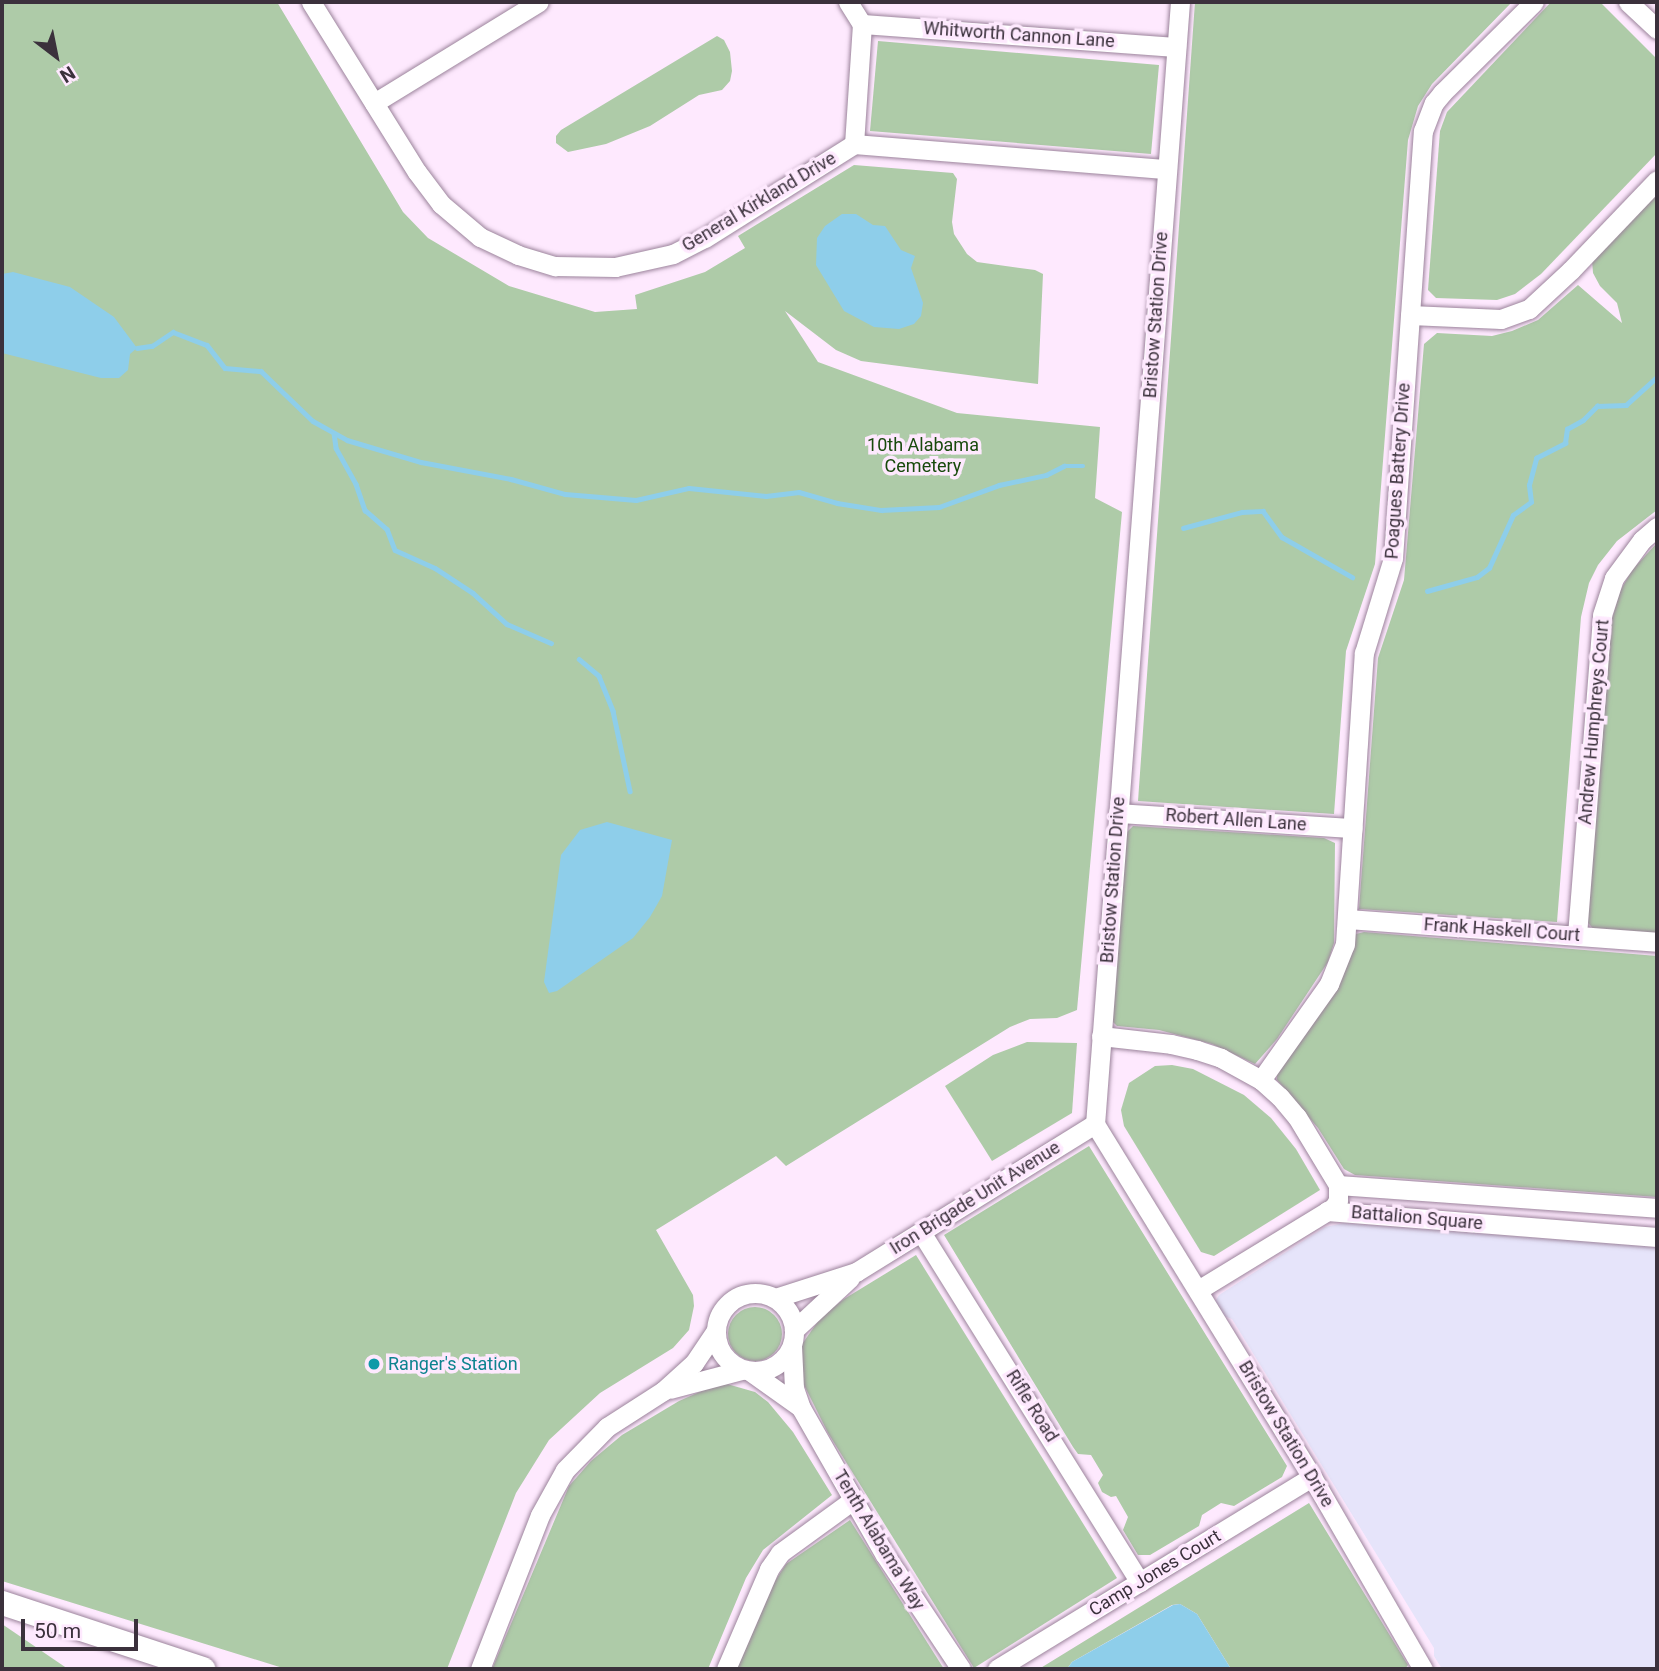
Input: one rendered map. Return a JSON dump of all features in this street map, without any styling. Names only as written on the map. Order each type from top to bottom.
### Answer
[{"type":"main road","points":[[2,1604],[203,1669]]},
{"type":"street","name":"General Kirkland Drive","points":[[311,2],[428,189],[453,217],[480,237],[518,255],[574,268],[615,267],[673,254],[705,238],[854,144],[1167,169]]},
{"type":"street","points":[[374,103],[539,2]]},
{"type":"street","points":[[848,2],[862,24],[854,144]]},
{"type":"street","name":"Bristow Station Drive","points":[[1180,2],[1095,1124],[1312,1477],[1423,1669]]},
{"type":"street","name":"Poagues Battery Drive","points":[[1261,1080],[1329,984],[1342,956],[1347,919],[1364,653],[1393,558],[1421,148],[1428,117],[1442,93],[1534,2]]},
{"type":"street","points":[[1628,2],[1657,29]]},
{"type":"street","name":"Whitworth Cannon Lane","points":[[862,24],[1176,47]]},
{"type":"street","points":[[1410,315],[1501,319],[1529,309],[1571,270],[1657,180]]},
{"type":"street","name":"Andrew Humphreys Court","points":[[1577,936],[1602,615],[1614,578],[1642,540],[1657,527]]},
{"type":"street","name":"Robert Allen Lane","points":[[1118,813],[1353,828]]},
{"type":"street","name":"Frank Haskell Court","points":[[1347,919],[1657,942]]},
{"type":"street","points":[[1101,1036],[1171,1044],[1197,1050],[1221,1058],[1261,1080],[1297,1117],[1338,1185],[1338,1200],[1327,1211]]},
{"type":"street","name":"Iron Brigade Unit Avenue","points":[[775,1298],[856,1272],[1095,1124]]},
{"type":"street","name":"Battalion Square","points":[[1338,1185],[1657,1208]]},
{"type":"street","name":"Battalion Square","points":[[1198,1290],[1327,1211],[1657,1237]]},
{"type":"street","name":"Rifle Road","points":[[921,1232],[1140,1582]]},
{"type":"street","name":"Iron Brigade Unit Avenue","points":[[793,1338],[856,1272]]},
{"type":"street","points":[[480,1669],[540,1515],[565,1470],[607,1427],[663,1391],[699,1357],[715,1332],[719,1316],[736,1297],[757,1293],[775,1298],[785,1307],[793,1338],[778,1364],[663,1391]]},
{"type":"street","points":[[715,1332],[722,1354],[746,1371]]},
{"type":"street","name":"Tenth Alabama Way","points":[[793,1338],[794,1388],[801,1408],[853,1500],[961,1669]]},
{"type":"street","name":"Tenth Alabama Way","points":[[746,1371],[801,1408]]},
{"type":"street","name":"Camp Jones Court","points":[[998,1669],[1312,1477]]},
{"type":"street","points":[[726,1669],[769,1569],[780,1553],[853,1500]]},
{"type":"shaded area","points":[[1344,1223],[1657,1247],[1657,1669],[1442,1669],[1434,1656],[1434,1648],[1232,1319],[1221,1315],[1215,1302],[1219,1295],[1325,1227]]},
{"type":"green space","name":"10th Alabama Cemetery","points":[[2,2],[277,2],[403,212],[428,238],[509,286],[595,312],[637,309],[635,295],[705,272],[745,248],[738,236],[854,165],[953,173],[957,179],[952,222],[954,234],[967,254],[977,262],[1035,270],[1043,274],[1038,384],[861,361],[836,350],[785,311],[818,362],[957,413],[1100,427],[1095,498],[1122,512],[1077,1010],[1057,1018],[1030,1019],[1010,1027],[786,1166],[776,1156],[656,1230],[693,1295],[694,1306],[689,1330],[673,1348],[600,1393],[549,1440],[516,1493],[447,1669],[286,1669],[2,1581]]},
{"type":"green space","points":[[1195,2],[1512,2],[1432,84],[1418,106],[1408,140],[1375,564],[1346,651],[1334,814],[1138,801]]},
{"type":"green space","points":[[1551,2],[1600,2],[1657,59],[1657,153],[1541,274],[1515,294],[1497,300],[1436,298],[1428,290],[1440,131],[1447,112]]},
{"type":"green space","points":[[717,36],[724,40],[730,52],[732,71],[730,81],[722,90],[699,95],[650,126],[606,144],[568,152],[556,143],[556,136],[561,130]]},
{"type":"green space","points":[[878,41],[1159,65],[1151,154],[870,131]]},
{"type":"green space","points":[[1657,194],[1657,510],[1617,541],[1598,565],[1589,583],[1581,617],[1557,922],[1359,909],[1378,658],[1404,580],[1424,344],[1437,333],[1492,336],[1512,331],[1538,320],[1578,285],[1622,323],[1617,303],[1600,286],[1593,273],[1592,260]]},
{"type":"green space","points":[[1657,543],[1657,933],[1594,930],[1585,919],[1607,637],[1620,591],[1632,570]]},
{"type":"green space","points":[[1133,826],[1324,838],[1335,843],[1334,943],[1328,962],[1277,1039],[1255,1064],[1212,1044],[1159,1030],[1117,1026],[1112,1021],[1126,833]]},
{"type":"green space","points":[[1364,932],[1657,956],[1657,1197],[1355,1175],[1344,1169],[1318,1128],[1277,1080],[1277,1073],[1351,941],[1356,934]]},
{"type":"green space","points":[[1027,1042],[1077,1043],[1072,1113],[992,1161],[945,1086],[993,1055]]},
{"type":"green space","points":[[1172,1065],[1193,1069],[1244,1095],[1271,1118],[1296,1149],[1320,1190],[1214,1256],[1201,1252],[1124,1126],[1121,1110],[1129,1083],[1155,1066]]},
{"type":"green space","points":[[1089,1146],[1287,1466],[1282,1477],[1234,1506],[1221,1503],[1202,1515],[1199,1526],[1150,1555],[1138,1555],[1123,1530],[1128,1517],[1116,1496],[1111,1497],[1102,1492],[1098,1483],[1103,1475],[1091,1455],[1078,1454],[1073,1447],[944,1235]]},
{"type":"green space","points":[[916,1255],[1117,1578],[974,1668],[828,1433],[802,1381],[800,1347],[821,1317],[844,1299]]},
{"type":"green space","points":[[755,1307],[774,1315],[782,1334],[774,1353],[755,1361],[736,1353],[728,1334],[736,1315]]},
{"type":"green space","points":[[727,1384],[755,1392],[768,1402],[793,1432],[832,1495],[763,1550],[746,1578],[708,1669],[492,1669],[569,1486],[591,1461],[622,1435],[679,1401],[713,1386]]},
{"type":"green space","points":[[1309,1503],[1408,1665],[1405,1669],[1231,1669],[1197,1614],[1180,1604],[1172,1605],[1072,1662],[1067,1669],[1039,1669]]},
{"type":"green space","points":[[850,1520],[944,1669],[737,1669],[775,1581],[786,1564]]},
{"type":"green space","points":[[2,1624],[68,1669],[2,1669]]},
{"type":"water","points":[[842,214],[856,214],[873,225],[885,226],[901,250],[915,256],[911,268],[923,303],[921,316],[914,324],[899,329],[874,327],[844,311],[816,265],[817,238],[825,226]]},
{"type":"water","points":[[13,272],[70,287],[114,317],[137,348],[130,354],[128,370],[119,378],[101,378],[2,353],[2,274]]},
{"type":"water","points":[[607,822],[672,840],[662,896],[633,938],[557,991],[549,993],[544,982],[561,855],[580,830]]},
{"type":"water","points":[[1180,1604],[1197,1614],[1231,1669],[1067,1669],[1072,1662],[1173,1605]]},
{"type":"waterway","points":[[137,348],[152,346],[173,332],[207,345],[225,368],[261,371],[313,421],[347,440],[421,462],[511,479],[565,494],[636,500],[689,488],[766,496],[799,492],[837,503],[881,510],[939,507],[999,485],[1046,475],[1064,466],[1083,466]]},
{"type":"waterway","points":[[1427,591],[1477,577],[1489,568],[1513,515],[1531,502],[1529,485],[1536,458],[1565,443],[1567,429],[1583,420],[1597,406],[1626,405],[1657,377]]},
{"type":"waterway","points":[[334,433],[336,448],[356,484],[365,510],[387,529],[395,550],[435,568],[473,593],[507,624],[551,643]]},
{"type":"waterway","points":[[1183,528],[1242,512],[1263,511],[1282,537],[1352,577]]},
{"type":"waterway","points":[[579,659],[599,676],[613,711],[630,791]]},
{"type":"place","name":"Ranger's Station","points":[[374,1364]]}]
